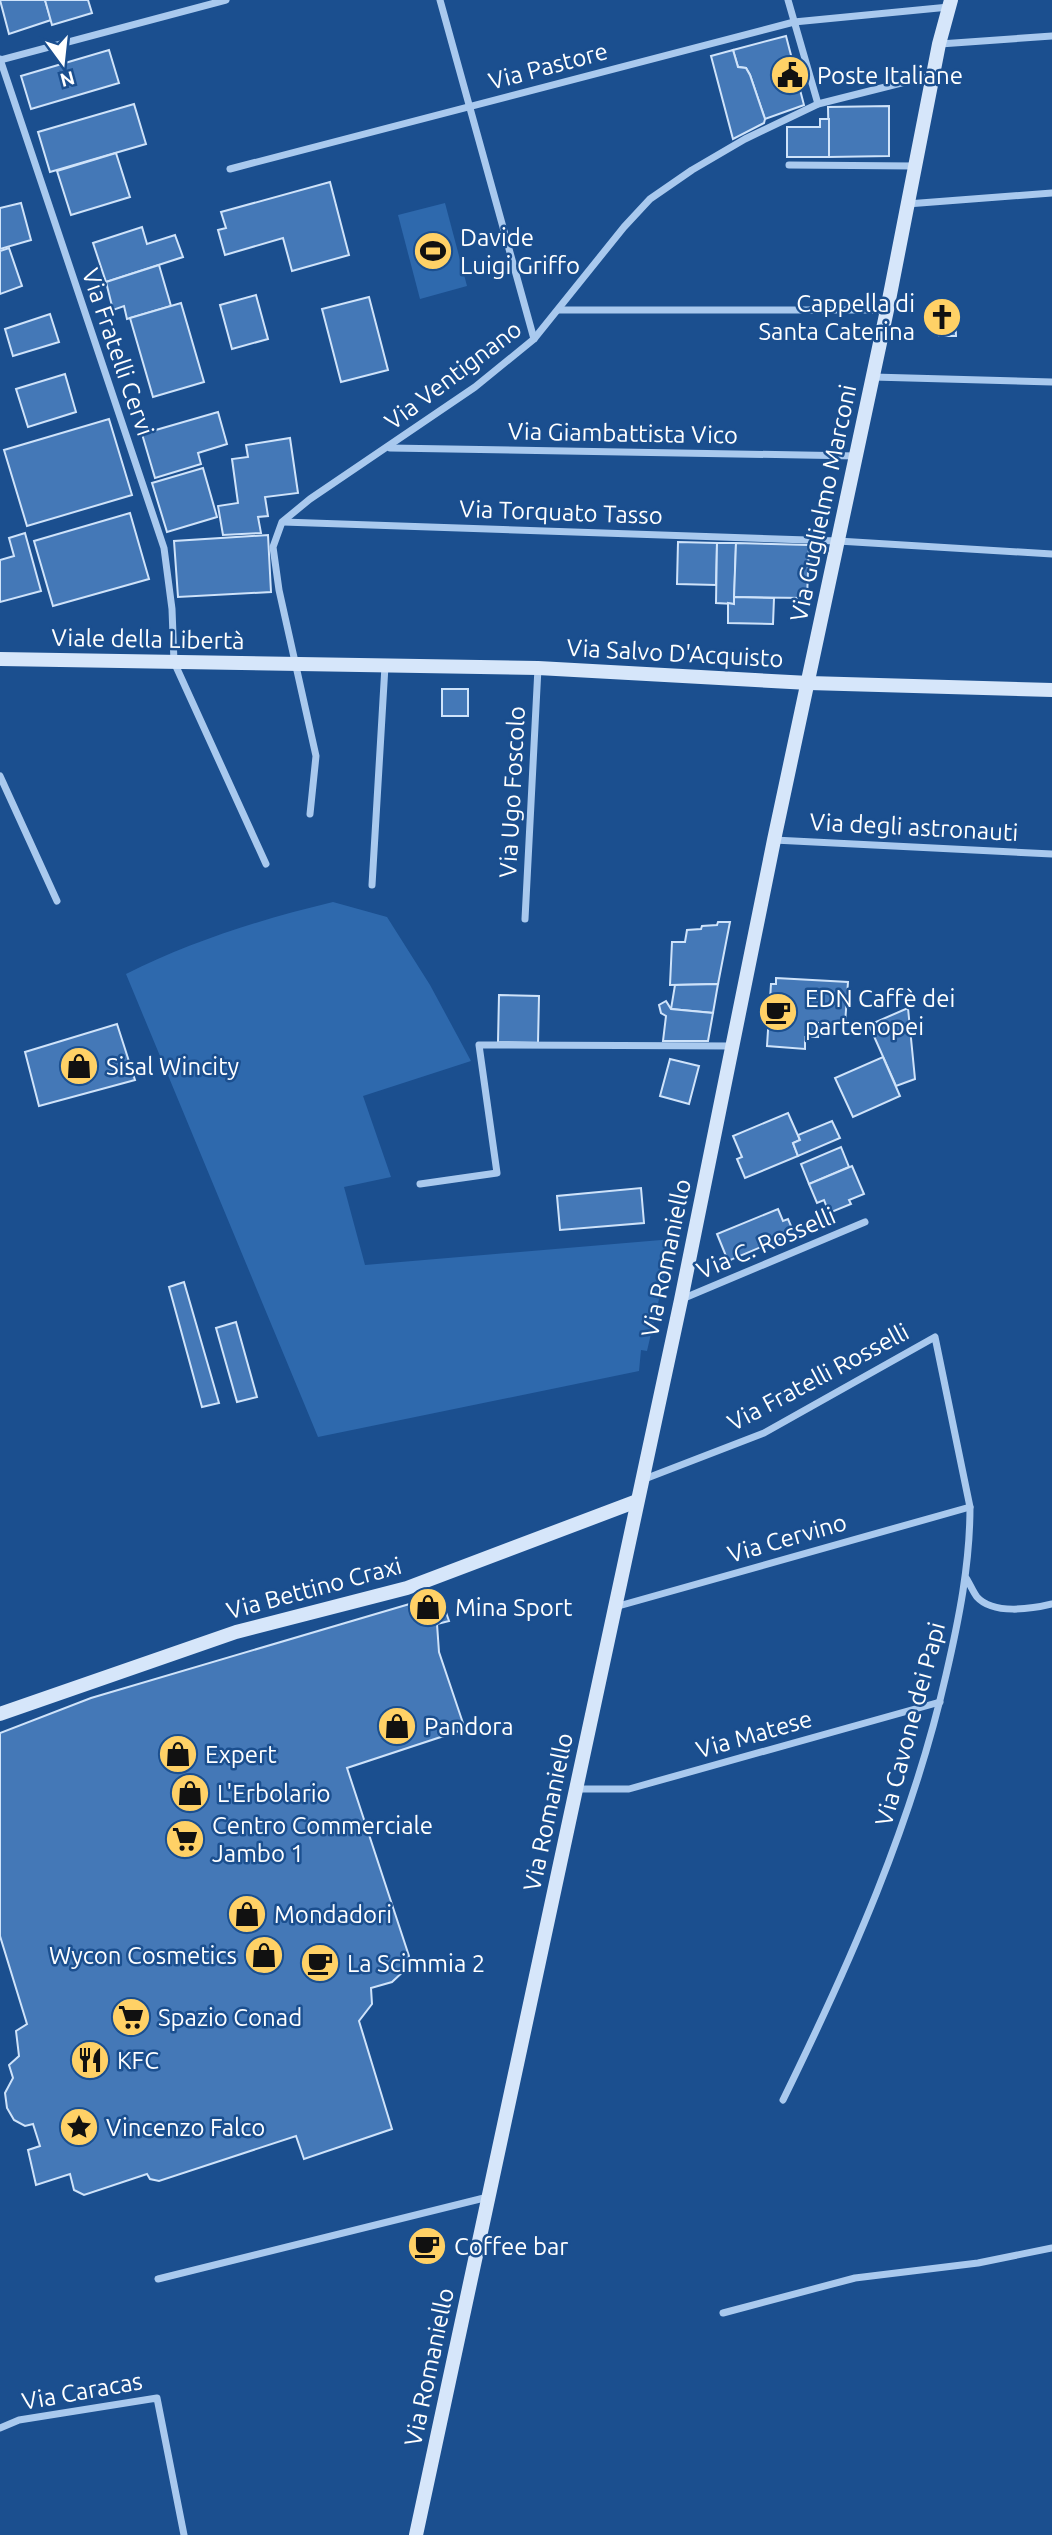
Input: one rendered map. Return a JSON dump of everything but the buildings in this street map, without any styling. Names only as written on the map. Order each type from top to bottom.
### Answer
[{"type":"street","points":[[0,60],[226,0]]},
{"type":"street","points":[[440,0],[534,339]]},
{"type":"street","points":[[788,0],[818,104]]},
{"type":"street","name":"Via Pastore","points":[[230,169],[794,22],[950,4]]},
{"type":"street","name":"Via Guglielmo Marconi","points":[[721,1098],[857,456],[939,44],[950,4]]},
{"type":"street","points":[[939,44],[1052,36]]},
{"type":"street","name":"Via Fratelli Cervi","points":[[0,60],[164,548],[172,609],[174,662]]},
{"type":"street","name":"Via Ventignano","points":[[282,522],[310,499],[389,448],[475,387],[534,339],[624,227],[650,199],[745,139],[818,104],[933,75]]},
{"type":"street","points":[[789,165],[915,166]]},
{"type":"street","points":[[907,204],[1052,193]]},
{"type":"street","points":[[559,310],[887,310]]},
{"type":"street","points":[[873,377],[1052,382]]},
{"type":"street","name":"Via Giambattista Vico","points":[[389,448],[857,456]]},
{"type":"street","points":[[282,522],[273,547],[316,756],[310,814]]},
{"type":"street","name":"Via Torquato Tasso","points":[[282,522],[838,541],[1052,554]]},
{"type":"street","name":"Viale della Libertà","points":[[0,659],[296,664]]},
{"type":"street","points":[[174,662],[266,864]]},
{"type":"street","name":"Via Salvo D'Acquisto","points":[[296,664],[538,668],[809,683],[1052,690]]},
{"type":"street","points":[[372,885],[385,665]]},
{"type":"street","name":"Via Ugo Foscolo","points":[[525,919],[538,668]]},
{"type":"street","points":[[0,776],[57,901]]},
{"type":"street","name":"Via degli astronauti","points":[[774,840],[1052,854]]},
{"type":"street","points":[[419,1184],[497,1173],[479,1045],[732,1046]]},
{"type":"street","name":"Via Romaniello","points":[[416,2535],[681,1300],[721,1098]]},
{"type":"street","name":"Via C. Rosselli","points":[[681,1300],[866,1222]]},
{"type":"street","name":"Via Fratelli Rosselli","points":[[641,1480],[764,1433],[935,1337]]},
{"type":"street","name":"Via Cavone dei Papi","points":[[783,2100],[880,1891],[903,1829],[940,1702],[966,1578],[970,1507],[935,1337]]},
{"type":"street","name":"Via Bettino Craxi","points":[[0,1714],[236,1632],[407,1588],[637,1501]]},
{"type":"street","name":"Via Cervino","points":[[614,1607],[970,1507]]},
{"type":"street","points":[[966,1578],[979,1599],[1000,1608],[1035,1608],[1052,1604]]},
{"type":"street","name":"Via Matese","points":[[576,1789],[629,1789],[940,1702]]},
{"type":"street","points":[[158,2279],[489,2196]]},
{"type":"street","points":[[723,2313],[855,2278],[978,2263],[1052,2248]]},
{"type":"street","name":"Via Caracas","points":[[0,2428],[19,2420],[157,2398],[184,2535]]},
{"type":"shaded area","name":"Davide Luigi Griffo","points":[[445,203],[467,286],[420,299],[398,215]]},
{"type":"shaded area","points":[[333,902],[387,917],[430,985],[471,1061],[363,1096],[391,1177],[344,1187],[365,1265],[673,1239],[647,1351],[641,1350],[639,1371],[318,1437],[126,974],[176,951],[228,932]]},
{"type":"place","name":"Poste Italiane","points":[[790,75]]},
{"type":"place","name":"Davide Luigi Griffo","points":[[433,251]]},
{"type":"place","name":"Cappella di Santa Caterina","points":[[942,317]]},
{"type":"place","name":"EDN Caffè dei partenopei","points":[[778,1012]]},
{"type":"place","name":"Sisal Wincity","points":[[79,1066]]},
{"type":"place","name":"Mina Sport","points":[[428,1607]]},
{"type":"place","name":"Pandora","points":[[397,1726]]},
{"type":"place","name":"Expert","points":[[178,1754]]},
{"type":"place","name":"L'Erbolario","points":[[190,1793]]},
{"type":"place","name":"Centro Commerciale Jambo 1","points":[[185,1839]]},
{"type":"place","name":"Mondadori","points":[[247,1914]]},
{"type":"place","name":"Wycon Cosmetics","points":[[264,1955]]},
{"type":"place","name":"La Scimmia 2","points":[[320,1963]]},
{"type":"place","name":"Spazio Conad","points":[[131,2017]]},
{"type":"place","name":"KFC","points":[[90,2060]]},
{"type":"place","name":"Vincenzo Falco","points":[[79,2127]]},
{"type":"place","name":"Coffee bar","points":[[427,2246]]}]
